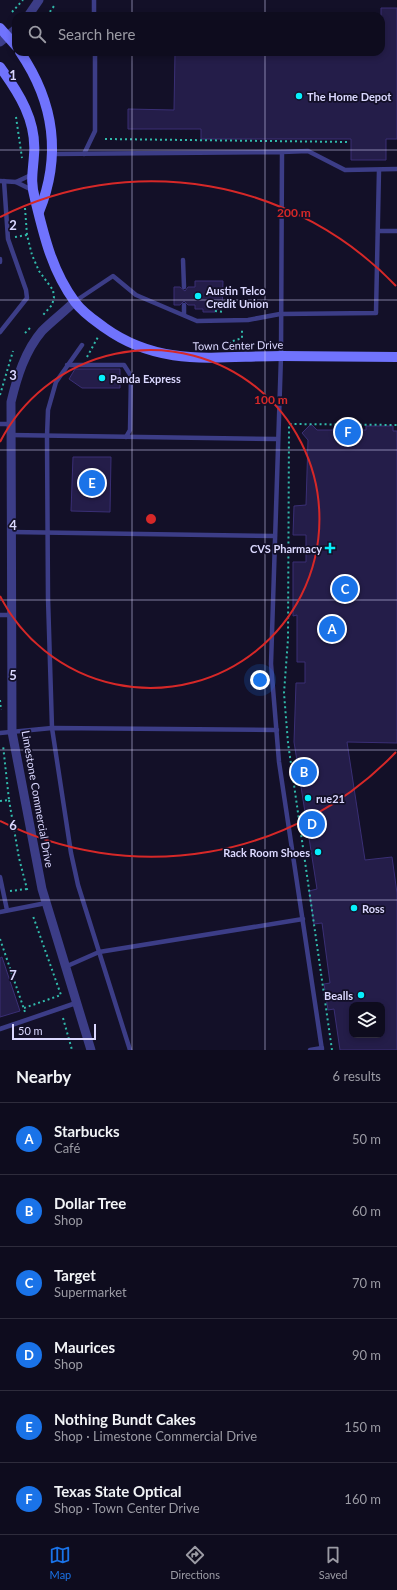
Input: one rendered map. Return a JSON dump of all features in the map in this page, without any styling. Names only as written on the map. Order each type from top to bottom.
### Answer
[{"type":"street","points":[[31,12],[39,0]]},
{"type":"street","points":[[0,28],[4,39],[12,32]]},
{"type":"street","name":"Town Center Drive","points":[[22,56],[40,87],[48,110],[52,154],[46,194],[39,212]]},
{"type":"street","name":"Town Center Drive","points":[[0,67],[22,100],[31,122],[35,154],[31,175],[43,237],[55,269],[74,302],[83,312],[123,341],[157,353],[193,358],[281,356],[397,357]]},
{"type":"street","points":[[35,154],[52,154]]},
{"type":"street","name":"Limestone Commercial Drive","points":[[74,302],[42,331],[28,351],[17,378],[11,402],[12,732],[46,903],[91,1050]]},
{"type":"lane","points":[[94,0],[94,12]]},
{"type":"lane","points":[[84,154],[95,131],[95,56]]},
{"type":"lane","points":[[52,154],[308,151],[345,170],[397,169]]},
{"type":"lane","points":[[282,152],[280,314],[281,356],[271,664],[279,762],[322,1049],[310,1050]]},
{"type":"lane","points":[[74,302],[113,276],[136,295],[197,321],[233,320],[280,314],[376,313],[379,170]]},
{"type":"lane","points":[[16,182],[31,175]]},
{"type":"lane","points":[[0,332],[27,298],[26,290],[8,239],[2,181],[16,182],[33,191]]},
{"type":"lane","points":[[378,231],[397,231]]},
{"type":"lane","points":[[183,260],[184,287]]},
{"type":"lane","points":[[184,305],[184,316]]},
{"type":"lane","points":[[82,345],[56,382],[48,410],[48,533],[52,728],[71,853],[99,952],[130,1050]]},
{"type":"lane","points":[[67,366],[124,365],[128,368],[131,376],[130,430],[126,437]]},
{"type":"lane","points":[[0,424],[10,424]]},
{"type":"lane","points":[[10,435],[278,439]]},
{"type":"lane","points":[[11,532],[275,536]]},
{"type":"lane","points":[[0,615],[12,615]]},
{"type":"lane","points":[[0,733],[52,728],[277,730]]},
{"type":"lane","points":[[0,877],[7,910]]},
{"type":"lane","points":[[0,912],[46,903]]},
{"type":"lane","points":[[65,967],[99,952],[303,919]]},
{"type":"lane","points":[[0,1029],[76,1003]]},
{"type":"path","points":[[12,12],[23,0]]},
{"type":"path","points":[[50,12],[54,6]]},
{"type":"path","points":[[16,116],[22,161]]},
{"type":"path","points":[[105,139],[348,142]]},
{"type":"path","points":[[25,205],[27,235],[32,255],[39,271],[53,290],[54,298],[52,305],[38,320]]},
{"type":"path","points":[[14,238],[27,235]]},
{"type":"path","points":[[26,333],[33,326]]},
{"type":"path","points":[[230,344],[230,342],[242,338],[242,328]]},
{"type":"path","points":[[84,365],[98,337]]},
{"type":"path","points":[[0,395],[1,383],[13,351]]},
{"type":"path","points":[[332,1050],[288,743],[284,693],[288,639],[289,424],[397,425]]},
{"type":"path","points":[[3,746],[9,800],[28,893]]},
{"type":"path","points":[[0,801],[9,800]]},
{"type":"path","points":[[9,892],[27,888]]},
{"type":"path","points":[[0,939],[24,1008],[61,995],[33,916]]},
{"type":"path","points":[[63,1018],[72,1050]]},
{"type":"building","name":"The Home Depot","points":[[381,8],[397,8],[397,139],[386,139],[386,160],[351,160],[351,139],[201,139],[201,129],[128,129],[128,109],[174,110],[175,56],[385,56],[385,12],[381,12]]},
{"type":"building","name":"Austin Telco Credit Union","points":[[195,281],[223,281],[222,309],[215,309],[215,312],[203,312],[203,309],[195,309],[195,305],[188,305],[184,301],[180,305],[174,305],[174,287],[180,287],[185,291],[188,287],[195,287]]},
{"type":"building","name":"Panda Express","points":[[75,369],[120,369],[120,388],[82,388],[69,379]]},
{"type":"building","points":[[311,424],[317,430],[366,430],[366,426],[393,426],[393,431],[397,431],[397,743],[347,742],[365,860],[392,857],[397,893],[397,1050],[340,1050],[334,1009],[328,1010],[324,984],[330,983],[322,923],[314,924],[309,891],[317,889],[294,742],[296,683],[305,683],[305,662],[297,662],[297,615],[293,616],[293,562],[306,562],[306,535],[293,535],[294,506],[306,505],[308,440],[302,433]]},
{"type":"building","points":[[73,457],[111,457],[110,512],[71,511]]},
{"type":"building","points":[[2,957],[20,1011],[0,1017],[0,958]]},
{"type":"place","name":"The Home Depot","points":[[299,96]]},
{"type":"place","name":"Austin Telco Credit Union","points":[[198,296]]},
{"type":"place","name":"Panda Express","points":[[102,378]]},
{"type":"place","name":"Texas State Optical","points":[[348,432]]},
{"type":"place","name":"Nothing Bundt Cakes","points":[[92,483]]},
{"type":"place","name":"CVS Pharmacy","points":[[330,548]]},
{"type":"place","name":"Target","points":[[345,589]]},
{"type":"place","name":"Starbucks","points":[[332,629]]},
{"type":"place","name":"Dollar Tree","points":[[304,772]]},
{"type":"place","name":"rue21","points":[[308,798]]},
{"type":"place","name":"Maurices","points":[[312,824]]},
{"type":"place","name":"Rack Room Shoes","points":[[318,852]]},
{"type":"place","name":"Ross","points":[[354,908]]},
{"type":"place","name":"Bealls","points":[[361,995]]}]
